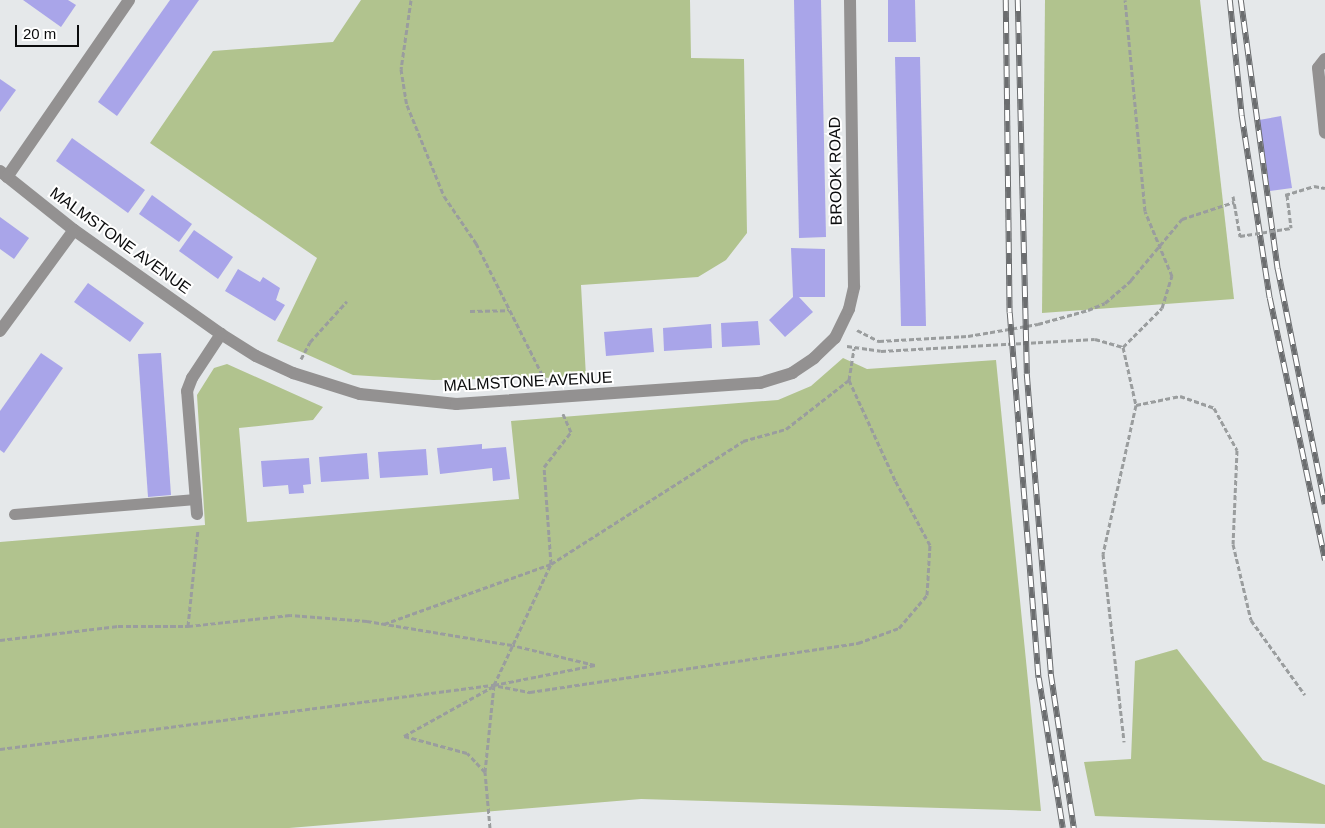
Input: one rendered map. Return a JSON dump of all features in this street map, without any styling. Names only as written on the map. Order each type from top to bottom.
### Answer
[{"type":"street","points":[[4,174],[129,0]]},
{"type":"street","name":"BROOK ROAD","points":[[835,338],[849,309],[854,287],[850,0]]},
{"type":"street","points":[[1325,59],[1318,68],[1325,133]]},
{"type":"street","name":"MALMSTONE AVENUE","points":[[4,174],[74,230],[221,334],[256,356],[294,373],[360,394],[405,401],[456,404],[760,383],[792,373],[814,358],[835,338]]},
{"type":"street","points":[[0,331],[74,230]]},
{"type":"street","points":[[197,514],[187,391],[192,378],[221,334]]},
{"type":"lane","points":[[14,514],[195,499]]},
{"type":"path","points":[[411,0],[401,69],[407,105],[444,196],[476,243],[546,383],[555,383]]},
{"type":"path","points":[[1123,347],[1162,308],[1172,276],[1145,210],[1124,0]]},
{"type":"path","points":[[1233,196],[1240,236],[1292,228],[1286,195],[1314,186],[1325,188]]},
{"type":"path","points":[[856,330],[878,341],[968,336],[1055,319],[1105,303],[1131,280],[1182,218],[1234,202]]},
{"type":"path","points":[[294,373],[310,342],[346,301]]},
{"type":"path","points":[[470,311],[510,310]]},
{"type":"path","points":[[485,772],[466,753],[404,736],[450,707],[494,686],[530,692],[858,643],[899,628],[927,595],[930,545],[895,480],[849,380],[854,348],[881,351],[1095,339],[1123,347]]},
{"type":"path","points":[[1123,347],[1136,405],[1103,554],[1124,742]]},
{"type":"path","points":[[384,624],[552,564],[743,441],[786,429],[849,380]]},
{"type":"path","points":[[1136,405],[1180,396],[1214,408],[1237,450],[1233,544],[1251,620],[1305,695]]},
{"type":"path","points":[[490,828],[485,772],[494,686],[552,564],[544,467],[571,432],[565,417]]},
{"type":"path","points":[[188,626],[198,533],[197,514]]},
{"type":"path","points":[[0,640],[118,626],[188,626],[290,615],[384,624],[512,645],[595,665],[494,686],[0,749]]},
{"type":"green space","points":[[361,0],[690,0],[691,58],[744,59],[747,233],[726,260],[698,277],[581,285],[586,377],[433,380],[353,375],[277,341],[317,258],[150,143],[213,51],[333,42]]},
{"type":"green space","points":[[1045,0],[1200,0],[1234,299],[1042,313]]},
{"type":"green space","points":[[843,358],[867,369],[996,360],[1041,811],[641,799],[289,828],[0,828],[0,542],[205,525],[197,395],[214,368],[227,364],[323,407],[313,420],[239,428],[247,522],[519,499],[511,421],[778,400],[811,386]]},
{"type":"green space","points":[[1177,649],[1263,760],[1325,785],[1325,824],[1095,816],[1084,762],[1131,759],[1135,661]]},
{"type":"building","points":[[23,0],[68,0],[76,5],[61,27]]},
{"type":"building","points":[[170,0],[199,0],[117,116],[98,102]]},
{"type":"building","points":[[794,0],[821,0],[826,237],[799,238]]},
{"type":"building","points":[[888,0],[915,0],[916,42],[888,42]]},
{"type":"building","points":[[895,57],[920,57],[926,326],[901,326]]},
{"type":"building","points":[[0,79],[16,90],[0,112]]},
{"type":"building","points":[[1281,116],[1292,188],[1270,191],[1259,120]]},
{"type":"building","points":[[72,138],[145,190],[128,213],[56,161]]},
{"type":"building","points":[[152,195],[192,224],[179,242],[139,214]]},
{"type":"building","points":[[0,217],[29,238],[14,259],[0,249]]},
{"type":"building","points":[[194,230],[233,257],[218,279],[179,251]]},
{"type":"building","points":[[791,248],[825,249],[825,297],[799,297],[813,312],[785,337],[769,320],[793,297]]},
{"type":"building","points":[[238,269],[260,282],[263,277],[280,288],[276,300],[285,305],[275,321],[225,291]]},
{"type":"building","points":[[88,283],[144,323],[130,342],[74,302]]},
{"type":"building","points":[[758,321],[760,345],[722,347],[721,323]]},
{"type":"building","points":[[711,324],[712,348],[664,351],[663,328]]},
{"type":"building","points":[[652,328],[654,352],[606,356],[604,332]]},
{"type":"building","points":[[41,353],[63,368],[4,453],[0,450],[0,411]]},
{"type":"building","points":[[161,353],[171,495],[148,497],[138,354]]},
{"type":"building","points":[[482,444],[482,449],[506,447],[510,479],[493,481],[492,468],[440,474],[437,448]]},
{"type":"building","points":[[426,449],[428,475],[380,478],[378,452]]},
{"type":"building","points":[[367,453],[369,479],[321,482],[319,457]]},
{"type":"building","points":[[309,458],[311,484],[303,485],[304,493],[289,494],[288,485],[263,487],[261,461]]},
{"type":"railway","points":[[1006,0],[1010,313],[1039,678],[1063,828]]},
{"type":"railway","points":[[1018,0],[1027,374],[1051,674],[1074,828]]},
{"type":"railway","points":[[1230,0],[1242,116],[1270,298],[1325,560]]},
{"type":"railway","points":[[1241,0],[1278,269],[1325,504]]}]
